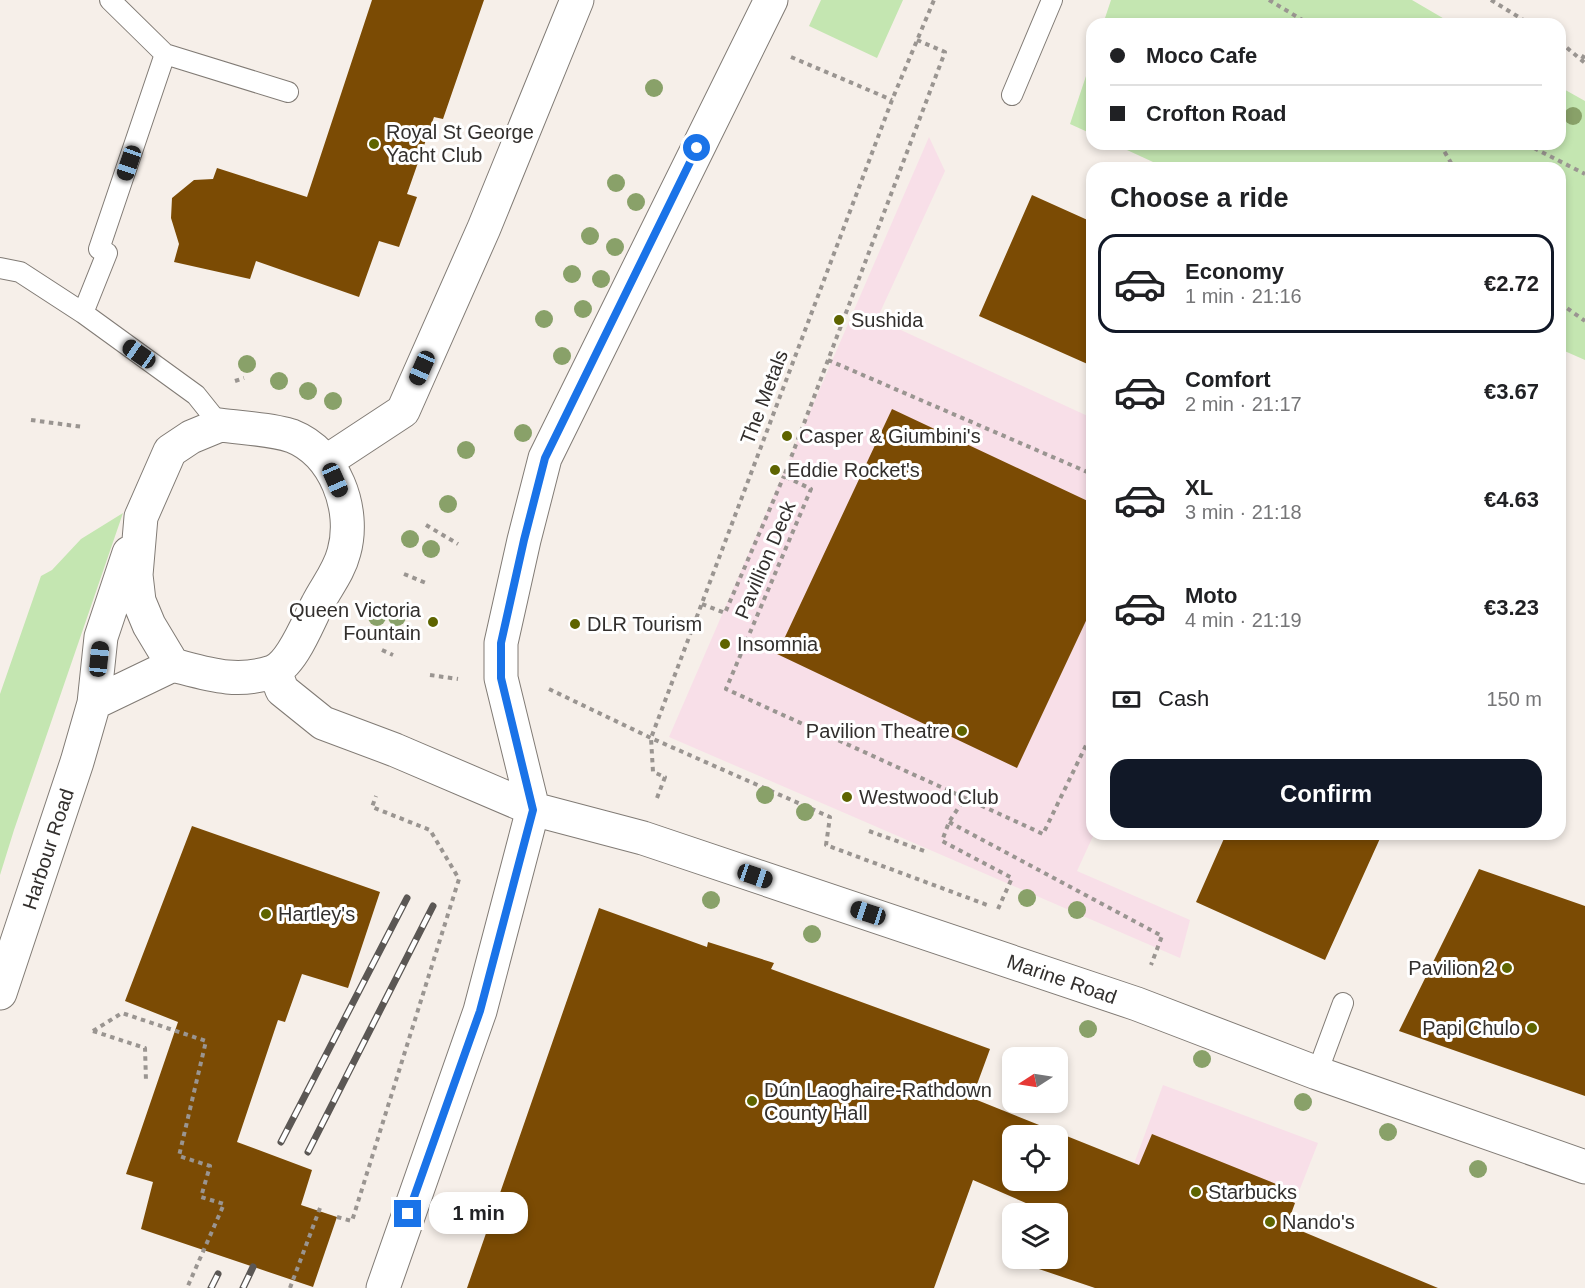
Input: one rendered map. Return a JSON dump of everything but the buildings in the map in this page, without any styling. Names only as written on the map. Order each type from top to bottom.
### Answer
[{"type":"main road","points":[[327,461],[403,411],[484,228],[577,0]]},
{"type":"main road","points":[[383,1288],[480,1011],[533,810],[501,678],[501,643],[545,458],[771,0]]},
{"type":"main road","points":[[94,704],[173,665],[233,680],[274,671],[303,638],[317,604],[334,578],[345,551],[347,523],[344,498],[327,461],[292,436],[220,425],[191,437],[170,451],[141,517],[136,575],[139,601],[149,625],[173,665]]},
{"type":"main road","name":"Harbour Road","points":[[0,993],[57,826],[94,704],[101,638],[141,517]]},
{"type":"main road","points":[[274,671],[282,690],[323,723],[394,750],[533,810]]},
{"type":"main road","name":"Marine Road","points":[[533,810],[643,838],[1115,996],[1317,1073],[1585,1167]]},
{"type":"lane","points":[[110,0],[165,54],[288,92]]},
{"type":"lane","points":[[1012,95],[1052,0]]},
{"type":"lane","points":[[83,313],[107,253],[99,249],[165,54]]},
{"type":"lane","points":[[0,268],[20,272],[83,313],[196,395],[220,425]]},
{"type":"lane","points":[[1317,1073],[1343,1003]]},
{"type":"path","name":"The Metals","points":[[655,801],[664,777],[653,772],[651,738],[892,100],[934,0]]},
{"type":"path","points":[[1269,0],[1299,18]]},
{"type":"path","points":[[1491,0],[1520,18]]},
{"type":"path","name":"Pavillion Deck","points":[[917,40],[945,52],[784,476],[811,489],[726,689],[965,798]]},
{"type":"path","points":[[1566,47],[1583,61],[1585,54]]},
{"type":"path","points":[[784,54],[892,100]]},
{"type":"path","points":[[1538,150],[1561,162]]},
{"type":"path","points":[[1566,164],[1585,174]]},
{"type":"path","points":[[1566,307],[1585,321]]},
{"type":"path","points":[[828,360],[1086,471]]},
{"type":"path","points":[[232,383],[244,378]]},
{"type":"path","points":[[31,420],[83,427]]},
{"type":"path","points":[[702,604],[724,613],[784,476]]},
{"type":"path","points":[[426,525],[458,544]]},
{"type":"path","points":[[404,574],[426,583]]},
{"type":"path","points":[[382,650],[393,655]]},
{"type":"path","points":[[430,675],[458,679]]},
{"type":"path","points":[[538,684],[651,738],[830,817],[826,845],[1008,913]]},
{"type":"path","points":[[998,909],[1012,878],[942,841],[949,822],[965,798],[1043,834],[1086,745]]},
{"type":"path","points":[[337,1216],[352,1221],[459,879],[430,830],[372,807],[376,796]]},
{"type":"path","points":[[949,822],[1162,936]]},
{"type":"path","points":[[869,831],[927,852]]},
{"type":"path","points":[[1140,961],[1151,965]]},
{"type":"path","points":[[146,1080],[145,1048],[93,1030],[122,1013],[206,1041],[178,1156],[210,1166],[201,1197],[224,1203],[187,1288]]},
{"type":"path","points":[[290,1288],[320,1208]]},
{"type":"shaded area","points":[[929,137],[945,171],[877,319],[1086,415],[1086,840],[1091,840],[1077,871],[1190,920],[1180,958],[669,737]]},
{"type":"shaded area","points":[[1163,1085],[1318,1143],[1261,1288],[1099,1288],[1114,1218]]},
{"type":"green space","points":[[821,0],[903,0],[877,58],[809,26]]},
{"type":"green space","points":[[1111,0],[1412,0],[1443,18],[1105,18]]},
{"type":"green space","points":[[1086,76],[1086,131],[1070,124]]},
{"type":"green space","points":[[1566,90],[1585,101],[1585,360],[1566,352],[1566,162],[1153,162],[1127,150],[1566,150]]},
{"type":"green space","points":[[123,513],[0,875],[0,694],[41,576],[52,570],[81,539]]},
{"type":"railway","points":[[281,1142],[407,898]]},
{"type":"railway","points":[[308,1152],[433,906]]},
{"type":"railway","points":[[243,1288],[253,1267]]},
{"type":"railway","points":[[211,1288],[218,1274]]},
{"type":"place","name":"Royal St George Yacht Club","points":[[374,144]]},
{"type":"place","name":"Sushida","points":[[839,320]]},
{"type":"place","name":"Casper & Giumbini's","points":[[787,436]]},
{"type":"place","name":"Eddie Rocket's","points":[[775,470]]},
{"type":"place","name":"Queen Victoria Fountain","points":[[433,622]]},
{"type":"place","name":"DLR Tourism","points":[[575,624]]},
{"type":"place","name":"Insomnia","points":[[725,644]]},
{"type":"place","name":"Pavilion Theatre","points":[[962,731]]},
{"type":"place","name":"Westwood Club","points":[[847,797]]},
{"type":"place","name":"Hartley's","points":[[266,914]]},
{"type":"place","name":"Pavilion 2","points":[[1507,968]]},
{"type":"place","name":"Papi Chulo","points":[[1532,1028]]},
{"type":"place","name":"Dún Laoghaire-Rathdown County Hall","points":[[752,1101]]},
{"type":"place","name":"Starbucks","points":[[1196,1192]]},
{"type":"place","name":"Nando's","points":[[1270,1222]]},
{"type":"route","points":[[408,1214],[480,1011],[533,810],[501,678],[501,643],[545,458],[697,148]]}]
